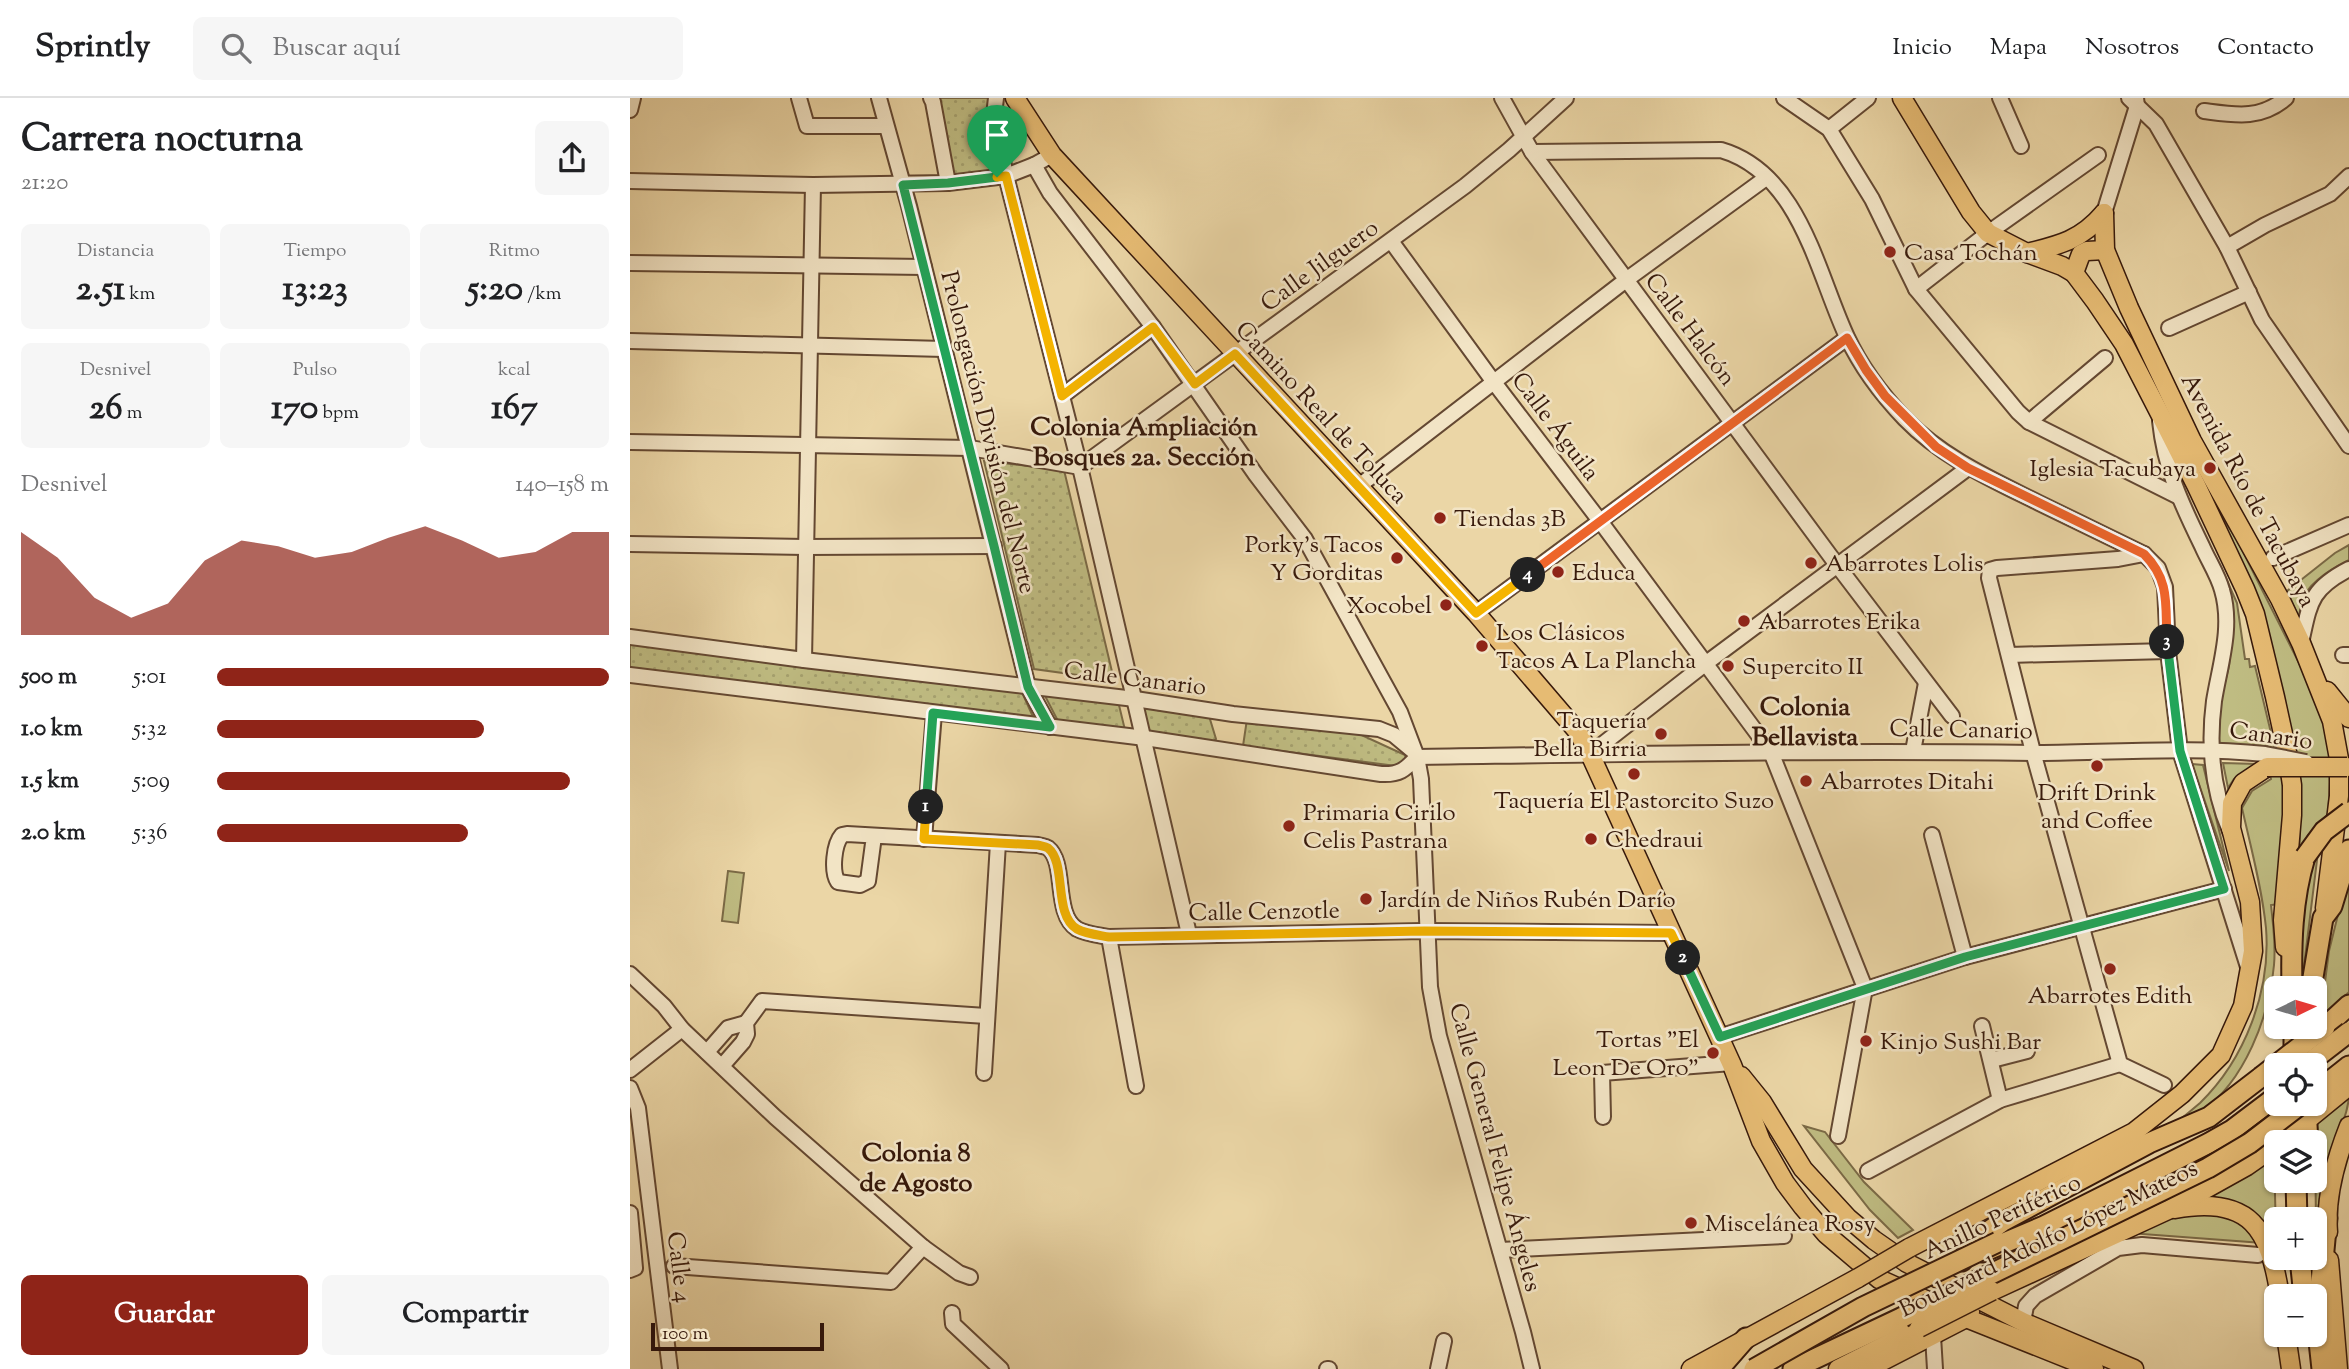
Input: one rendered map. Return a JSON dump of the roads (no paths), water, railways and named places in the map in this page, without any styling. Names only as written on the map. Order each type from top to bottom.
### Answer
[{"type":"highway","points":[[2298,976],[2293,918],[2305,857],[2324,831],[2349,812]]},
{"type":"highway","points":[[2303,976],[2323,918],[2332,906],[2349,850]]},
{"type":"highway","points":[[2328,1019],[2349,1006]]},
{"type":"highway","points":[[2319,1053],[2349,1032]]},
{"type":"highway","points":[[2324,1053],[2349,1040]]},
{"type":"highway","points":[[2327,1083],[2349,1066]]},
{"type":"highway","points":[[2327,1091],[2349,1074]]},
{"type":"highway","points":[[1954,1264],[1974,1242],[2003,1221],[2149,1143],[2209,1117],[2264,1086]]},
{"type":"highway","points":[[1754,1369],[1863,1307],[2214,1132],[2241,1115],[2264,1089]]},
{"type":"highway","name":"Anillo Periférico","points":[[1741,1369],[1954,1264],[2044,1226],[2209,1143],[2232,1130],[2264,1106]]},
{"type":"highway","points":[[1793,1369],[2208,1168],[2250,1143],[2285,1116]]},
{"type":"highway","points":[[1805,1369],[1898,1324],[1983,1290],[2231,1162],[2294,1116]]},
{"type":"highway","points":[[1716,1369],[1746,1338]]},
{"type":"highway","points":[[2311,1369],[2312,1347]]},
{"type":"highway","points":[[2316,1347],[2322,1369]]},
{"type":"main road","name":"Camino Real de Toluca","points":[[1015,98],[1052,155],[1476,613],[1567,718],[1590,754],[1720,1037],[1761,1142],[1785,1183],[1826,1234],[1879,1279],[1966,1318],[2075,1359]]},
{"type":"main road","points":[[1902,98],[1971,212],[1988,233],[2074,273],[2081,254],[2105,250]]},
{"type":"main road","points":[[2027,253],[2074,239],[2094,225],[2104,213]]},
{"type":"main road","name":"Avenida Río de Tacubaya","points":[[2104,213],[2105,250],[2133,318],[2192,441],[2263,567],[2301,643],[2332,721],[2339,759],[2338,808],[2323,918]]},
{"type":"main road","name":"Avenida Río de Tacubaya","points":[[2074,273],[2124,344],[2196,485],[2255,614],[2287,752],[2293,801],[2283,920],[2286,954],[2294,976]]},
{"type":"main road","points":[[2308,662],[2332,699],[2349,718]]},
{"type":"main road","points":[[2233,837],[2231,810],[2235,796],[2266,760],[2348,767]]},
{"type":"main road","name":"Boulevard Adolfo López Mateos","points":[[1691,1369],[1858,1278],[1908,1256],[2134,1132],[2182,1094],[2221,1055],[2243,1006],[2250,973],[2253,951],[2251,910],[2233,837]]},
{"type":"main road","name":"Camino Real de Toluca","points":[[1732,1064],[1762,1102],[1803,1169],[1848,1218],[1874,1241],[1983,1290],[2075,1359]]},
{"type":"main road","name":"Boulevard Adolfo López Mateos","points":[[2303,1130],[2349,1086]]},
{"type":"main road","points":[[2322,1207],[2349,1126]]},
{"type":"main road","name":"Boulevard Adolfo López Mateos","points":[[1838,1369],[1926,1332],[1983,1290],[2168,1210],[2264,1156]]},
{"type":"main road","points":[[2168,1210],[2215,1208],[2236,1213],[2249,1220],[2260,1230],[2268,1243],[2277,1284]]},
{"type":"main road","points":[[2325,1270],[2338,1369]]},
{"type":"main road","points":[[1867,1369],[1926,1332],[1966,1318],[1983,1290]]},
{"type":"main road","points":[[2288,1347],[2291,1369]]},
{"type":"main road","points":[[2075,1359],[2094,1369]]},
{"type":"main road","points":[[2075,1359],[2134,1369]]},
{"type":"street","points":[[630,110],[633,98]]},
{"type":"street","points":[[799,98],[807,126],[885,125]]},
{"type":"street","name":"Prolongación División del Norte","points":[[879,98],[970,448],[1028,687],[1050,727]]},
{"type":"street","points":[[996,98],[994,115],[1006,176],[1080,467],[1189,934]]},
{"type":"street","name":"Calle Halcón","points":[[1502,98],[1532,152],[1952,716]]},
{"type":"street","name":"Calle Jilguero","points":[[1080,467],[1465,186],[1566,98]]},
{"type":"street","points":[[1784,98],[1829,130],[1878,211],[1916,289],[2005,399],[2029,422],[2179,497]]},
{"type":"street","points":[[1829,130],[1868,98]]},
{"type":"street","points":[[2000,98],[2021,146]]},
{"type":"street","points":[[2204,111],[2227,114],[2262,113],[2286,98]]},
{"type":"street","points":[[933,99],[948,183]]},
{"type":"street","points":[[2104,213],[2134,101]]},
{"type":"street","points":[[2134,101],[2156,124],[2227,247],[2262,320],[2349,446]]},
{"type":"street","points":[[1532,152],[1721,150],[1735,155],[1766,178],[1795,214],[1809,238],[1847,338],[1866,370],[1906,420],[1936,447],[1968,468],[2144,554],[2158,568],[2165,587],[2168,651],[2180,751],[2250,973]]},
{"type":"street","points":[[630,181],[813,185],[948,183],[1006,176],[1052,155]]},
{"type":"street","points":[[1916,289],[1988,233],[2098,155]]},
{"type":"street","name":"Calle General Felipe Ángeles","points":[[1034,165],[1050,192],[1195,384],[1256,475],[1305,539],[1400,712],[1417,757],[1421,779],[1430,987],[1439,1035],[1532,1369]]},
{"type":"street","points":[[2227,247],[2265,225],[2330,194],[2349,176]]},
{"type":"street","points":[[1359,486],[1626,280],[1766,178]]},
{"type":"street","points":[[804,660],[813,185]]},
{"type":"street","name":"Calle Águila","points":[[1391,241],[1771,752],[1864,988]]},
{"type":"street","points":[[630,263],[924,267]]},
{"type":"street","points":[[2169,328],[2249,292]]},
{"type":"street","points":[[1062,396],[1153,327]]},
{"type":"street","points":[[1476,613],[1847,338]]},
{"type":"street","points":[[630,341],[944,349]]},
{"type":"street","points":[[2029,422],[2105,358]]},
{"type":"street","points":[[2160,412],[2165,460],[2222,590],[2227,634],[2214,701],[2210,750],[2220,807],[2233,837]]},
{"type":"street","points":[[630,442],[970,448],[1080,467]]},
{"type":"street","points":[[1590,754],[1705,664],[1968,468]]},
{"type":"street","points":[[2273,558],[2349,524]]},
{"type":"street","points":[[630,544],[994,546]]},
{"type":"street","points":[[2120,1064],[2033,752],[1989,578],[1990,570],[1997,568],[2118,559],[2144,554]]},
{"type":"street","points":[[2301,643],[2316,593],[2326,583],[2349,569]]},
{"type":"street","name":"Calle Canario","points":[[630,637],[1135,699],[1233,714],[1379,729],[1394,735],[1417,757],[2210,750]]},
{"type":"street","points":[[2009,655],[2168,651]]},
{"type":"street","name":"Calle Canario","points":[[630,675],[1145,738],[1381,774],[1395,774],[1405,770],[1417,757]]},
{"type":"street","points":[[1913,751],[1926,683]]},
{"type":"street","points":[[924,839],[933,713]]},
{"type":"street","name":"Canario","points":[[2210,750],[2266,760]]},
{"type":"street","points":[[1932,835],[1965,957]]},
{"type":"street","points":[[874,836],[998,843],[984,1073]]},
{"type":"street","name":"Calle Cenzotle","points":[[998,843],[1048,848],[1055,858],[1065,914],[1070,923],[1085,932],[1109,937],[1429,931],[1671,933]]},
{"type":"street","points":[[1720,1037],[1965,957],[2224,889]]},
{"type":"street","points":[[1109,937],[1136,1086]]},
{"type":"street","points":[[630,974],[664,1006],[682,1029],[775,1117],[923,1247],[959,1273],[970,1277]]},
{"type":"street","points":[[1838,1136],[1864,988]]},
{"type":"street","points":[[707,1052],[728,1028],[746,1023],[762,1001],[986,1016]]},
{"type":"street","points":[[722,1066],[743,1042],[747,1034],[746,1023]]},
{"type":"street","points":[[1982,1026],[2000,1100]]},
{"type":"street","points":[[630,1070],[682,1029]]},
{"type":"street","points":[[1992,1060],[2026,1051]]},
{"type":"street","points":[[1603,1117],[1602,1073],[1732,1064]]},
{"type":"street","points":[[1868,1171],[2000,1100],[2120,1064],[2164,1085]]},
{"type":"street","name":"Calle 4","points":[[630,1088],[638,1108],[636,1138],[670,1369]]},
{"type":"street","points":[[630,1213],[635,1268],[630,1270]]},
{"type":"street","points":[[1500,1250],[1784,1236]]},
{"type":"street","points":[[2023,1322],[2026,1306],[2035,1296],[2118,1248],[2141,1245],[2258,1255]]},
{"type":"street","points":[[674,1266],[891,1282],[923,1247]]},
{"type":"street","points":[[952,1313],[953,1324],[1001,1369]]},
{"type":"street","points":[[1926,1332],[1935,1369]]},
{"type":"street","points":[[1438,1369],[1444,1341]]},
{"type":"place","name":"Casa Tochán","points":[[1890,252]]},
{"type":"place","name":"Iglesia Tacubaya","points":[[2210,468]]},
{"type":"place","name":"Tiendas 3B","points":[[1440,518]]},
{"type":"place","name":"Porky's Tacos Y Gorditas","points":[[1397,558]]},
{"type":"place","name":"Abarrotes Lolis","points":[[1811,563]]},
{"type":"place","name":"Educa","points":[[1558,572]]},
{"type":"place","name":"Xocobel","points":[[1446,605]]},
{"type":"place","name":"Abarrotes Erika","points":[[1744,621]]},
{"type":"place","name":"Los Clásicos Tacos A La Plancha","points":[[1482,646]]},
{"type":"place","name":"Supercito II","points":[[1728,666]]},
{"type":"place","name":"Taquería Bella Birria","points":[[1661,734]]},
{"type":"place","name":"Drift Drink and Coffee","points":[[2097,766]]},
{"type":"place","name":"Taquería El Pastorcito Suzo","points":[[1634,774]]},
{"type":"place","name":"Abarrotes Ditahi","points":[[1806,781]]},
{"type":"place","name":"Primaria Cirilo Celis Pastrana","points":[[1289,826]]},
{"type":"place","name":"Chedraui","points":[[1591,839]]},
{"type":"place","name":"Jardín de Niños Rubén Darío","points":[[1366,899]]},
{"type":"place","name":"Abarrotes Edith","points":[[2110,969]]},
{"type":"place","name":"Kinjo Sushi Bar","points":[[1866,1041]]},
{"type":"place","name":"Tortas \"El Leon De Oro\"","points":[[1713,1053]]},
{"type":"place","name":"Miscelánea Rosy","points":[[1691,1223]]},
{"type":"district","name":"Colonia Ampliación Bosques 2a. Sección","points":[[1144,441]]},
{"type":"district","name":"Colonia Bellavista","points":[[1805,721]]},
{"type":"district","name":"Colonia 8 de Agosto","points":[[916,1167]]}]
